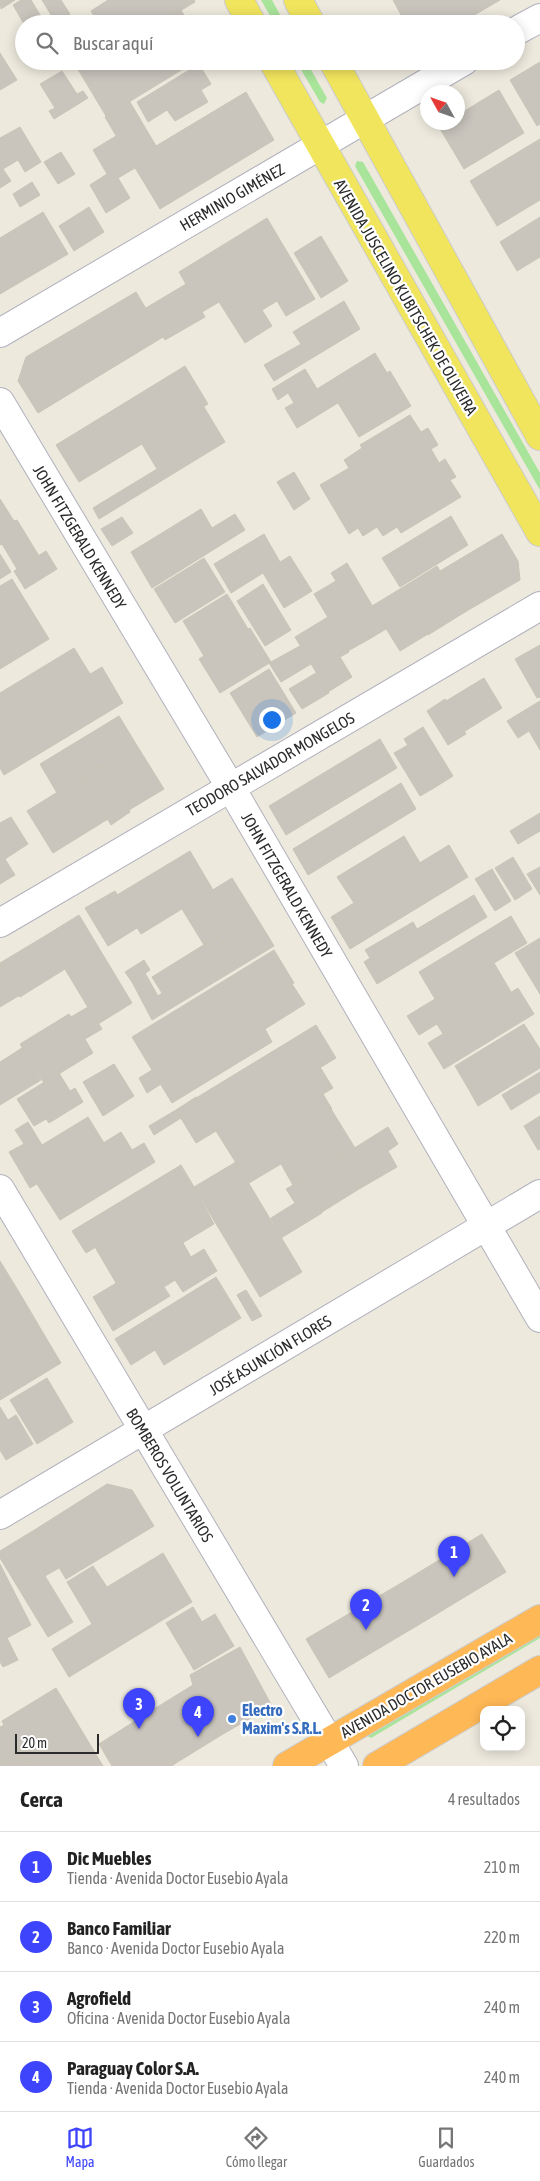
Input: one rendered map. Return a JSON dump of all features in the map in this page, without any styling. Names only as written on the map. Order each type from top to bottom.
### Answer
[{"type":"highway","name":"AVENIDA DOCTOR EUSEBIO AYALA","points":[[287,1766],[337,1756],[540,1619]]},
{"type":"highway","points":[[377,1766],[540,1670]]},
{"type":"main road","points":[[239,0],[247,15]]},
{"type":"main road","points":[[298,0],[306,15]]},
{"type":"main road","name":"AVENIDA JUSCELINO KUBITSCHEK DE OLIVEIRA","points":[[278,70],[540,532]]},
{"type":"main road","points":[[338,70],[540,436]]},
{"type":"street","points":[[525,27],[540,18]]},
{"type":"street","name":"HERMINIO GIMÉNEZ","points":[[0,334],[448,70]]},
{"type":"street","name":"JOHN FITZGERALD KENNEDY","points":[[0,402],[230,788],[485,1227],[540,1318]]},
{"type":"street","name":"TEODORO SALVADOR MONGELOS","points":[[0,923],[540,606]]},
{"type":"street","name":"BOMBEROS VOLUNTARIOS","points":[[0,1190],[337,1756]]},
{"type":"street","name":"JOSÉ ASUNCIÓN FLORES","points":[[0,1514],[540,1194]]},
{"type":"green space","points":[[261,0],[272,0],[280,15],[270,15]]},
{"type":"green space","points":[[301,70],[311,70],[327,98],[324,104],[320,102]]},
{"type":"green space","points":[[357,161],[363,162],[540,473],[540,490],[355,166]]},
{"type":"green space","points":[[540,1630],[540,1638],[371,1738],[366,1735]]},
{"type":"building","points":[[0,0],[15,0],[1,9]]},
{"type":"building","points":[[21,0],[31,0],[40,15],[19,15],[13,5]]},
{"type":"building","points":[[42,0],[61,0],[70,14],[68,15],[51,15]]},
{"type":"building","points":[[108,0],[194,0],[195,2],[173,15],[93,15],[91,11]]},
{"type":"building","points":[[393,0],[500,0],[474,15],[401,15]]},
{"type":"building","points":[[181,10],[184,15],[173,15]]},
{"type":"building","points":[[0,53],[17,80],[0,90]]},
{"type":"building","points":[[540,62],[540,124],[537,126],[510,80]]},
{"type":"building","points":[[81,70],[181,70],[106,116],[79,71]]},
{"type":"building","points":[[189,70],[203,70],[211,84],[201,90],[208,102],[175,121],[167,110],[148,122],[137,102]]},
{"type":"building","points":[[62,71],[77,94],[83,91],[88,98],[54,119],[49,111],[55,108],[40,84]]},
{"type":"building","points":[[499,90],[524,133],[464,169],[441,130],[465,130],[465,111]]},
{"type":"building","points":[[246,92],[274,140],[160,209],[131,161]]},
{"type":"building","points":[[130,102],[156,146],[131,161],[105,117]]},
{"type":"building","points":[[20,127],[41,162],[25,172],[18,160],[3,169],[11,181],[0,188],[0,138]]},
{"type":"building","points":[[116,136],[135,168],[118,178],[130,198],[106,213],[90,185],[107,174],[93,150]]},
{"type":"building","points":[[540,139],[540,200],[497,226],[470,181]]},
{"type":"building","points":[[61,152],[75,174],[58,184],[44,162]]},
{"type":"building","points":[[32,182],[40,195],[20,207],[13,194]]},
{"type":"building","points":[[89,207],[104,232],[74,251],[59,226]]},
{"type":"building","points":[[43,212],[68,254],[0,294],[0,238]]},
{"type":"building","points":[[540,217],[540,257],[517,271],[500,242]]},
{"type":"building","points":[[267,218],[315,299],[286,316],[277,301],[262,310],[272,326],[245,343],[219,302],[202,312],[179,272]]},
{"type":"building","points":[[321,236],[348,281],[321,298],[294,253]]},
{"type":"building","points":[[186,284],[205,317],[165,340],[146,308]]},
{"type":"building","points":[[136,292],[163,337],[38,413],[18,381],[26,357]]},
{"type":"building","points":[[344,301],[360,329],[274,381],[264,365],[301,344],[293,332]]},
{"type":"building","points":[[375,353],[387,373],[297,428],[285,408],[294,403],[288,393],[278,400],[272,389],[305,369],[317,389]]},
{"type":"building","points":[[185,366],[208,404],[79,482],[56,445]]},
{"type":"building","points":[[390,371],[411,406],[359,437],[338,403]]},
{"type":"building","points":[[204,407],[225,442],[99,519],[93,508],[157,469],[142,444]]},
{"type":"building","points":[[410,415],[421,432],[428,428],[438,445],[431,449],[439,463],[445,459],[456,477],[450,480],[461,497],[401,533],[397,527],[383,536],[377,527],[363,536],[358,528],[349,534],[320,485],[349,468],[344,460],[362,448],[360,445]]},
{"type":"building","points":[[294,472],[310,499],[294,510],[277,482]]},
{"type":"building","points":[[0,499],[14,521],[17,520],[39,556],[17,569],[2,544],[0,545]]},
{"type":"building","points":[[201,509],[212,528],[235,514],[245,530],[152,588],[131,552]]},
{"type":"building","points":[[451,516],[468,545],[400,587],[382,558]]},
{"type":"building","points":[[122,517],[133,533],[112,546],[101,529]]},
{"type":"building","points":[[264,534],[280,562],[290,556],[312,591],[284,608],[263,573],[231,593],[214,564]]},
{"type":"building","points":[[502,534],[518,561],[520,580],[465,612],[440,571]]},
{"type":"building","points":[[46,551],[57,569],[25,589],[14,571]]},
{"type":"building","points":[[0,554],[11,572],[0,579]]},
{"type":"building","points":[[204,558],[225,592],[175,623],[154,589]]},
{"type":"building","points":[[347,563],[386,629],[371,638],[331,573]]},
{"type":"building","points":[[437,566],[465,612],[428,635],[400,589]]},
{"type":"building","points":[[12,579],[33,613],[0,633],[0,586]]},
{"type":"building","points":[[336,581],[371,638],[348,651],[314,594]]},
{"type":"building","points":[[263,584],[291,630],[265,646],[237,601]]},
{"type":"building","points":[[400,589],[428,634],[400,651],[372,606]]},
{"type":"building","points":[[227,594],[248,629],[204,656],[183,621]]},
{"type":"building","points":[[33,613],[49,639],[0,669],[0,633]]},
{"type":"building","points":[[328,617],[349,652],[340,657],[352,677],[328,692],[295,637]]},
{"type":"building","points":[[250,628],[271,662],[220,693],[199,659]]},
{"type":"building","points":[[540,645],[540,697],[537,698],[515,659]]},
{"type":"building","points":[[300,646],[311,664],[281,682],[269,663]]},
{"type":"building","points":[[74,648],[90,674],[0,728],[0,693]]},
{"type":"building","points":[[102,667],[123,703],[4,775],[0,768],[0,728]]},
{"type":"building","points":[[269,669],[296,713],[257,737],[230,693]]},
{"type":"building","points":[[316,673],[329,693],[302,709],[289,689]]},
{"type":"building","points":[[484,678],[502,708],[465,731],[446,701]]},
{"type":"building","points":[[445,699],[466,734],[448,745],[427,711]]},
{"type":"building","points":[[540,701],[540,750],[529,731],[518,738],[507,721]]},
{"type":"building","points":[[119,716],[136,744],[57,793],[40,764]]},
{"type":"building","points":[[423,727],[453,776],[434,788],[404,739]]},
{"type":"building","points":[[380,739],[397,768],[286,835],[269,806]]},
{"type":"building","points":[[136,744],[164,789],[129,810],[102,765]]},
{"type":"building","points":[[408,745],[425,773],[411,781],[394,753]]},
{"type":"building","points":[[102,765],[130,812],[111,825],[82,777]]},
{"type":"building","points":[[425,773],[434,788],[420,796],[411,781]]},
{"type":"building","points":[[82,777],[108,819],[53,853],[27,811]]},
{"type":"building","points":[[401,783],[416,809],[308,875],[293,849]]},
{"type":"building","points":[[540,813],[540,831],[518,844],[510,831]]},
{"type":"building","points":[[11,817],[28,844],[5,859],[15,875],[0,884],[0,823]]},
{"type":"building","points":[[404,836],[420,863],[354,903],[337,877]]},
{"type":"building","points":[[449,845],[468,877],[350,949],[331,917]]},
{"type":"building","points":[[190,851],[213,890],[141,934],[117,895]]},
{"type":"building","points":[[513,857],[532,889],[515,900],[495,868]]},
{"type":"building","points":[[540,867],[540,895],[527,874]]},
{"type":"building","points":[[492,869],[511,901],[495,911],[475,879]]},
{"type":"building","points":[[232,878],[265,931],[229,953],[218,936],[204,945],[182,909]]},
{"type":"building","points":[[115,891],[137,928],[108,946],[85,908]]},
{"type":"building","points":[[474,895],[487,917],[377,984],[364,962],[370,958],[365,950],[413,922],[417,929]]},
{"type":"building","points":[[79,915],[132,1003],[98,1024],[45,936]]},
{"type":"building","points":[[511,916],[527,943],[435,999],[419,972]]},
{"type":"building","points":[[265,931],[274,946],[152,1020],[132,982],[145,973],[158,996],[162,993],[152,977],[218,936],[229,953]]},
{"type":"building","points":[[45,936],[65,969],[20,997],[0,963]]},
{"type":"building","points":[[540,938],[540,994],[515,953]]},
{"type":"building","points":[[274,950],[294,983],[152,1070],[132,1037]]},
{"type":"building","points":[[144,960],[150,970],[132,982],[125,972]]},
{"type":"building","points":[[0,963],[20,995],[0,1007]]},
{"type":"building","points":[[494,963],[511,992],[443,1034],[437,1024],[419,1035],[407,1016]]},
{"type":"building","points":[[292,984],[305,1004],[265,1029],[272,1042],[172,1103],[152,1070]]},
{"type":"building","points":[[518,988],[534,1014],[444,1069],[428,1043]]},
{"type":"building","points":[[88,1007],[102,1029],[85,1039],[93,1053],[44,1083],[20,1044],[69,1014],[71,1017]]},
{"type":"building","points":[[524,1024],[538,1046],[468,1088],[455,1066]]},
{"type":"building","points":[[316,1025],[336,1058],[216,1131],[196,1098]]},
{"type":"building","points":[[538,1046],[540,1050],[540,1068],[478,1106],[468,1088]]},
{"type":"building","points":[[22,1048],[41,1080],[0,1105],[0,1062]]},
{"type":"building","points":[[114,1064],[134,1096],[103,1116],[83,1082]]},
{"type":"building","points":[[320,1067],[333,1088],[323,1094],[332,1109],[238,1166],[216,1131]]},
{"type":"building","points":[[152,1070],[161,1084],[147,1093],[139,1078]]},
{"type":"building","points":[[540,1072],[540,1092],[511,1110],[502,1095]]},
{"type":"building","points":[[59,1073],[70,1091],[75,1088],[83,1102],[49,1123],[46,1119],[34,1126],[17,1099]]},
{"type":"building","points":[[196,1097],[216,1131],[196,1143],[176,1110]]},
{"type":"building","points":[[331,1109],[355,1148],[293,1185],[281,1164],[249,1183],[238,1166]]},
{"type":"building","points":[[176,1110],[181,1118],[154,1135],[149,1126]]},
{"type":"building","points":[[540,1116],[540,1149],[538,1150],[524,1126]]},
{"type":"building","points":[[88,1117],[104,1143],[30,1188],[9,1152],[24,1144],[15,1130],[28,1122],[42,1145]]},
{"type":"building","points":[[388,1127],[398,1144],[388,1151],[397,1167],[359,1189],[340,1157]]},
{"type":"building","points":[[121,1132],[132,1150],[144,1143],[155,1162],[60,1220],[37,1184]]},
{"type":"building","points":[[340,1157],[359,1189],[322,1212],[302,1180]]},
{"type":"building","points":[[236,1162],[302,1272],[260,1297],[194,1187]]},
{"type":"building","points":[[181,1165],[194,1187],[86,1253],[72,1231]]},
{"type":"building","points":[[302,1180],[322,1213],[281,1238],[271,1218],[295,1203],[286,1189]]},
{"type":"building","points":[[194,1187],[214,1224],[116,1283],[95,1247]]},
{"type":"building","points":[[183,1243],[191,1257],[204,1249],[217,1271],[183,1292],[175,1280],[164,1287],[170,1296],[113,1331],[93,1297]]},
{"type":"building","points":[[0,1261],[19,1292],[0,1304]]},
{"type":"building","points":[[216,1277],[241,1318],[164,1365],[155,1350],[131,1365],[115,1339]]},
{"type":"building","points":[[246,1290],[262,1316],[252,1321],[237,1295]]},
{"type":"building","points":[[19,1292],[39,1326],[0,1350],[0,1304]]},
{"type":"building","points":[[39,1326],[61,1363],[0,1400],[0,1350]]},
{"type":"building","points":[[47,1378],[73,1422],[37,1444],[10,1400]]},
{"type":"building","points":[[0,1407],[8,1420],[16,1415],[33,1444],[6,1460],[0,1450]]},
{"type":"building","points":[[107,1484],[132,1490],[154,1526],[66,1579],[36,1529]]},
{"type":"building","points":[[36,1529],[59,1568],[45,1576],[73,1622],[48,1637],[0,1558],[0,1551]]},
{"type":"building","points":[[482,1534],[506,1572],[425,1621],[403,1582]]},
{"type":"building","points":[[163,1553],[192,1602],[69,1677],[52,1649],[92,1624],[67,1582],[93,1566],[107,1587]]},
{"type":"building","points":[[0,1564],[31,1625],[7,1638],[18,1660],[3,1667],[0,1662]]},
{"type":"building","points":[[403,1582],[425,1621],[329,1678],[306,1639]]},
{"type":"building","points":[[193,1607],[202,1622],[175,1638],[166,1623]]},
{"type":"building","points":[[215,1614],[234,1646],[194,1670],[175,1638]]},
{"type":"building","points":[[240,1647],[272,1706],[223,1734],[193,1685],[190,1675]]},
{"type":"building","points":[[193,1685],[223,1734],[176,1763],[146,1714]]},
{"type":"building","points":[[56,1688],[103,1766],[29,1766],[4,1725],[2,1721]]},
{"type":"building","points":[[146,1714],[176,1763],[172,1766],[112,1766],[99,1744]]},
{"type":"building","points":[[4,1725],[29,1766],[0,1766],[0,1727]]},
{"type":"place","name":"Dic Muebles","points":[[454,1577]]},
{"type":"place","name":"Banco Familiar","points":[[366,1630]]},
{"type":"place","name":"Electro Maxim's S.R.L.","points":[[232,1719]]},
{"type":"place","name":"Agrofield","points":[[139,1729]]},
{"type":"place","name":"Paraguay Color S.A.","points":[[198,1737]]}]
